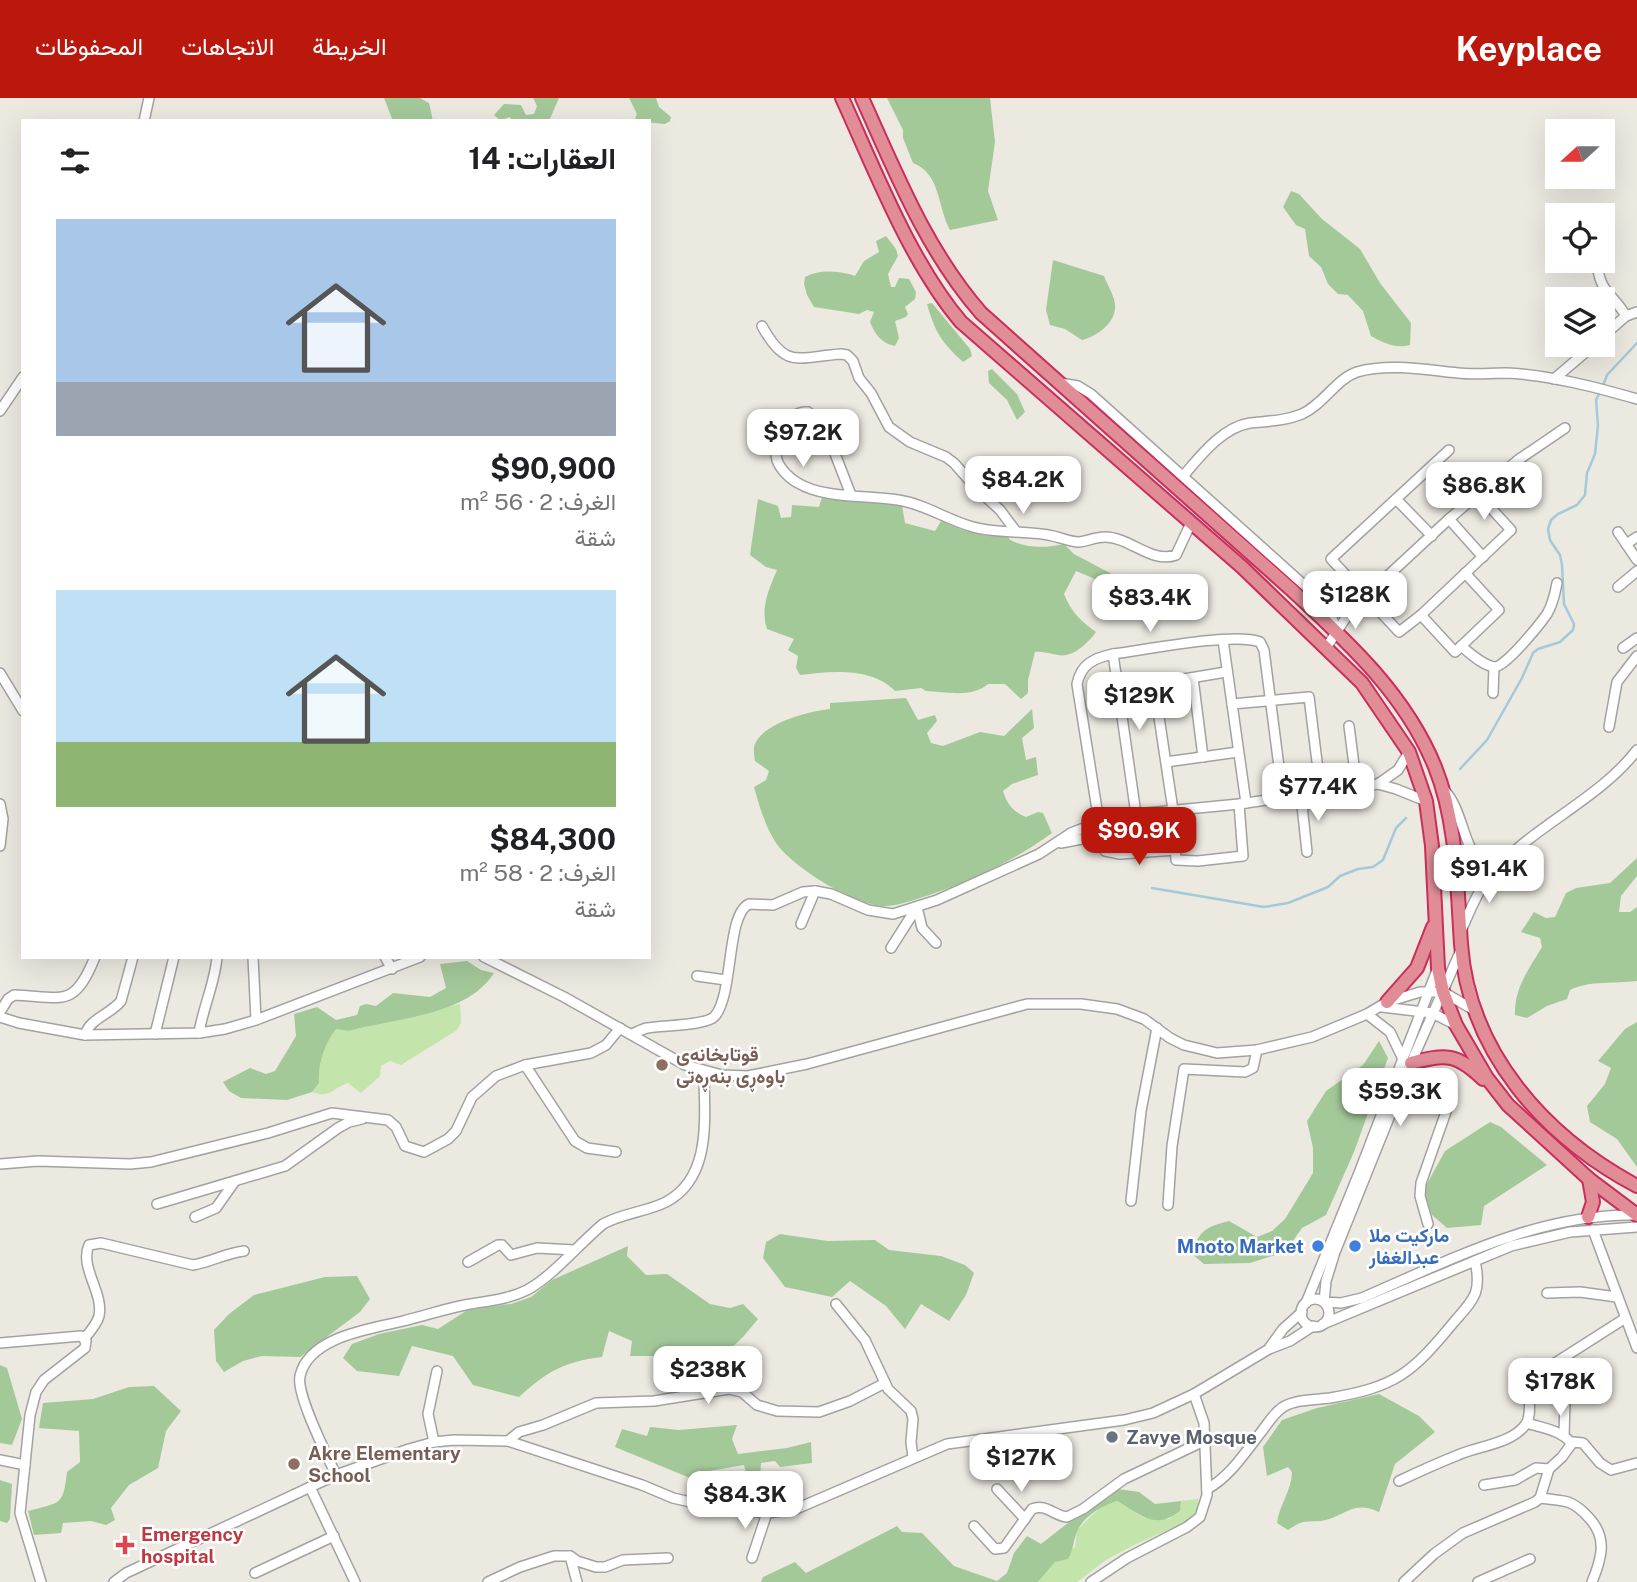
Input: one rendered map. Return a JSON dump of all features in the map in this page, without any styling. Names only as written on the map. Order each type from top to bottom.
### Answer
[{"type":"highway","points":[[842,98],[891,205],[944,302],[961,322],[1242,567],[1362,683],[1409,752],[1426,801],[1436,916],[1436,992],[1495,1090]]},
{"type":"highway","points":[[862,98],[924,234],[945,268],[981,313],[1337,632],[1388,687],[1416,729],[1435,766],[1442,788],[1452,839],[1461,950],[1476,1011],[1490,1046],[1506,1074],[1531,1105],[1571,1142],[1615,1174],[1637,1186]]},
{"type":"highway","points":[[1384,1004],[1417,968],[1436,916]]},
{"type":"highway","points":[[1407,1060],[1448,1056],[1457,1058],[1589,1179],[1637,1215]]},
{"type":"highway","points":[[1588,1217],[1594,1202],[1589,1179]]},
{"type":"street","points":[[144,119],[149,98]]},
{"type":"street","points":[[1598,273],[1603,289],[1620,305],[1626,316]]},
{"type":"street","points":[[1615,326],[1626,316],[1637,312]]},
{"type":"street","points":[[762,326],[777,350],[788,357],[847,355],[853,361],[859,378],[871,393],[888,427],[910,442],[954,463],[1000,510],[1015,530]]},
{"type":"street","points":[[1553,379],[1580,357]]},
{"type":"street","points":[[1184,475],[1223,435],[1235,427],[1303,414],[1318,406],[1343,380],[1354,373],[1368,370],[1433,369],[1457,373],[1507,373],[1553,379],[1637,398]]},
{"type":"street","points":[[0,411],[21,380]]},
{"type":"street","points":[[1060,383],[1078,386],[1091,394],[1184,475],[1322,601],[1333,617],[1337,632]]},
{"type":"street","points":[[851,495],[827,433],[808,412],[793,416],[785,424],[777,448],[777,460],[796,482],[808,488],[851,495],[900,500],[920,505],[976,528],[1015,530],[1076,542],[1094,537],[1111,537],[1163,557],[1171,557],[1179,550],[1191,523]]},
{"type":"street","points":[[1326,648],[1351,610],[1449,519],[1538,445],[1565,428]]},
{"type":"street","points":[[1450,450],[1331,559],[1399,632],[1421,615],[1511,530],[1478,494]]},
{"type":"street","points":[[1396,499],[1432,536]]},
{"type":"street","points":[[1449,519],[1483,557]]},
{"type":"street","points":[[1618,532],[1637,560]]},
{"type":"street","points":[[1626,544],[1637,537]]},
{"type":"street","points":[[1618,587],[1637,571]]},
{"type":"street","points":[[1421,615],[1455,652],[1499,610],[1465,573]]},
{"type":"street","points":[[1494,667],[1506,663],[1546,614],[1554,599],[1557,583]]},
{"type":"street","points":[[1623,648],[1637,638]]},
{"type":"street","points":[[1099,822],[1077,684],[1083,668],[1097,658],[1113,654],[1223,640],[1253,639],[1260,642],[1264,650],[1283,798]]},
{"type":"street","points":[[1223,640],[1243,804],[1243,856],[1198,861],[1176,860],[1173,810],[1154,684],[1226,672]]},
{"type":"street","points":[[1461,646],[1494,667]]},
{"type":"street","points":[[1113,654],[1136,814]]},
{"type":"street","points":[[1609,727],[1618,682],[1637,656]]},
{"type":"street","points":[[1493,693],[1494,667]]},
{"type":"street","points":[[0,673],[21,708]]},
{"type":"street","points":[[1193,678],[1203,757]]},
{"type":"street","points":[[1232,704],[1309,697],[1321,794]]},
{"type":"street","points":[[1349,726],[1357,788]]},
{"type":"street","points":[[1460,933],[1479,891],[1500,865],[1606,780],[1637,750]]},
{"type":"street","points":[[1166,761],[1238,752]]},
{"type":"street","points":[[1378,785],[1398,770],[1409,752]]},
{"type":"street","points":[[632,1034],[644,1028],[707,1021],[713,1018],[720,1005],[733,939],[744,906],[757,903],[773,905],[803,892],[815,891],[831,894],[868,910],[893,914],[917,907],[1003,871],[1099,822],[1136,814],[1243,804],[1378,785],[1426,801]]},
{"type":"street","points":[[1442,788],[1456,806],[1474,855],[1484,862],[1500,865]]},
{"type":"street","points":[[1301,796],[1307,852]]},
{"type":"street","points":[[0,804],[3,819],[0,846]]},
{"type":"street","points":[[1111,819],[1105,851],[1176,850]]},
{"type":"street","points":[[1057,844],[1097,836],[1107,838]]},
{"type":"street","points":[[801,924],[815,891]]},
{"type":"street","points":[[917,907],[922,928],[936,943]]},
{"type":"street","points":[[891,948],[917,907]]},
{"type":"street","points":[[1323,1324],[1329,1313],[1324,1302],[1326,1281],[1335,1252],[1404,1080],[1407,1060],[1422,1011],[1461,950]]},
{"type":"street","points":[[94,959],[85,981],[78,991],[70,996],[58,998],[14,995],[8,999],[0,1014],[19,1023],[85,1035],[199,1033],[256,1020],[415,959]]},
{"type":"street","points":[[85,1035],[92,1023],[117,1007],[121,1001],[132,959]]},
{"type":"street","points":[[155,1034],[174,959]]},
{"type":"street","points":[[199,1033],[217,959]]},
{"type":"street","points":[[253,959],[256,1020]]},
{"type":"street","points":[[386,959],[392,969]]},
{"type":"street","points":[[488,959],[632,1034],[685,1065],[722,1075],[748,1076],[771,1072],[1027,1004],[1081,1004],[1117,1009],[1144,1019],[1170,1038],[1200,1050],[1217,1053],[1257,1050],[1312,1037],[1408,994],[1436,992],[1476,1011]]},
{"type":"street","points":[[697,976],[726,980]]},
{"type":"street","points":[[1313,1326],[1303,1320],[1304,1307],[1407,1060],[1432,1013],[1436,992]]},
{"type":"street","points":[[1384,1004],[1432,1013],[1456,1025]]},
{"type":"street","points":[[1367,1014],[1390,1032],[1407,1060]]},
{"type":"street","points":[[0,1164],[38,1161],[141,1163],[268,1133],[332,1113],[378,1118],[392,1123],[405,1146],[424,1152],[448,1139],[456,1131],[472,1097],[507,1070],[591,1053],[606,1045],[620,1028]]},
{"type":"street","points":[[1131,1200],[1141,1111],[1157,1028]]},
{"type":"street","points":[[1168,1205],[1172,1146],[1184,1069],[1245,1072],[1253,1068],[1257,1050]]},
{"type":"street","points":[[525,1065],[575,1141],[587,1148],[616,1152]]},
{"type":"street","points":[[336,1475],[302,1398],[299,1377],[308,1360],[321,1348],[365,1328],[503,1299],[528,1289],[603,1224],[616,1217],[667,1201],[687,1183],[698,1167],[702,1146],[704,1072]]},
{"type":"street","points":[[1404,1080],[1440,1094],[1446,1101],[1447,1109],[1420,1196],[1428,1224]]},
{"type":"street","points":[[157,1204],[285,1166],[348,1122],[367,1118]]},
{"type":"street","points":[[195,1217],[216,1208],[235,1181]]},
{"type":"street","points":[[1269,1349],[1283,1329],[1313,1299],[1341,1303],[1362,1298],[1512,1234],[1547,1224],[1588,1217],[1637,1215]]},
{"type":"street","points":[[114,1582],[126,1573],[336,1475],[434,1442],[478,1439],[508,1441],[642,1485],[673,1499],[766,1513],[796,1509],[947,1444],[1124,1420],[1153,1413],[1194,1394],[1313,1326],[1526,1241],[1559,1234],[1637,1227]]},
{"type":"street","points":[[1593,1230],[1637,1348]]},
{"type":"street","points":[[84,1339],[99,1316],[88,1258],[89,1245],[102,1243],[193,1265],[244,1251]]},
{"type":"street","points":[[468,1262],[498,1245],[502,1245],[511,1255],[537,1248],[574,1250]]},
{"type":"street","points":[[1207,1489],[1217,1484],[1269,1421],[1286,1405],[1360,1393],[1407,1373],[1423,1358],[1476,1292],[1479,1281],[1475,1261]]},
{"type":"street","points":[[1547,1293],[1580,1292],[1617,1297]]},
{"type":"street","points":[[836,1304],[865,1340],[895,1398],[911,1411],[913,1457]]},
{"type":"street","points":[[1399,1481],[1462,1453],[1505,1439],[1527,1423],[1530,1392],[1535,1380],[1544,1370],[1624,1319]]},
{"type":"street","points":[[0,1343],[81,1336],[86,1341],[85,1348],[44,1380],[36,1392],[26,1437],[20,1513],[41,1582]]},
{"type":"street","points":[[434,1442],[428,1414],[437,1371]]},
{"type":"street","points":[[508,1441],[519,1432],[596,1403],[654,1401],[729,1389],[742,1392],[757,1405],[777,1411],[820,1412],[850,1401],[885,1383]]},
{"type":"street","points":[[1091,1582],[1127,1558],[1187,1527],[1200,1517],[1205,1507],[1207,1489],[1204,1423],[1194,1394]]},
{"type":"street","points":[[1404,1582],[1451,1540],[1539,1498],[1549,1469],[1562,1457],[1567,1440],[1565,1401]]},
{"type":"street","points":[[1527,1423],[1567,1440],[1583,1443],[1600,1464],[1611,1470],[1637,1463]]},
{"type":"street","points":[[974,1526],[998,1550],[1008,1544],[1032,1509],[1041,1506],[1067,1517],[1083,1509],[1124,1479],[1204,1441]]},
{"type":"street","points":[[0,1460],[25,1465]]},
{"type":"street","points":[[1484,1485],[1515,1480],[1536,1468],[1549,1469]]},
{"type":"street","points":[[310,1487],[355,1582]]},
{"type":"street","points":[[997,1489],[1025,1519]]},
{"type":"street","points":[[1539,1498],[1575,1506],[1596,1525],[1602,1536],[1602,1546],[1600,1561],[1591,1582]]},
{"type":"street","points":[[752,1558],[766,1513]]},
{"type":"street","points":[[255,1573],[334,1536]]},
{"type":"street","points":[[488,1582],[532,1562],[554,1556],[570,1556],[590,1566],[605,1567],[623,1560],[668,1558]]},
{"type":"street","points":[[570,1556],[577,1582]]},
{"type":"street","points":[[1478,1582],[1530,1559]]},
{"type":"green space","points":[[384,98],[420,98],[429,103],[433,119],[392,119]]},
{"type":"green space","points":[[533,98],[559,98],[550,119],[499,119],[494,115],[504,104],[521,105],[526,115],[534,114],[537,106]]},
{"type":"green space","points":[[629,98],[656,98],[659,107],[671,117],[665,124],[651,123],[651,119],[635,119],[637,114]]},
{"type":"green space","points":[[887,98],[990,98],[995,142],[988,191],[998,220],[950,230],[934,183],[922,168],[913,163],[903,138],[903,130]]},
{"type":"green space","points":[[1291,191],[1299,194],[1322,219],[1360,249],[1380,283],[1411,323],[1410,345],[1395,346],[1371,336],[1363,311],[1348,295],[1338,294],[1328,284],[1321,267],[1309,256],[1305,229],[1296,225],[1283,207]]},
{"type":"green space","points":[[886,236],[898,256],[888,274],[891,287],[895,287],[899,278],[909,279],[916,292],[915,299],[905,307],[908,314],[906,317],[895,321],[899,338],[895,346],[882,340],[874,330],[870,322],[874,312],[867,310],[859,314],[814,307],[804,284],[805,277],[823,272],[855,276],[864,261],[879,252],[876,241]]},
{"type":"green space","points":[[1053,260],[1104,276],[1113,297],[1115,311],[1110,322],[1094,335],[1082,340],[1065,329],[1050,325],[1046,310]]},
{"type":"green space","points":[[932,303],[970,349],[972,356],[963,362],[936,329],[927,304]]},
{"type":"green space","points":[[992,369],[1017,394],[1025,412],[1017,420],[1007,400],[989,383],[988,371]]},
{"type":"green space","points":[[822,497],[902,505],[905,523],[935,531],[941,521],[987,536],[993,532],[1009,533],[1009,539],[1029,546],[1064,544],[1074,554],[1110,573],[1111,579],[1107,584],[1076,571],[1064,594],[1077,616],[1096,632],[1084,645],[1069,654],[1035,652],[1028,680],[1028,693],[1021,699],[1005,684],[988,684],[967,693],[926,691],[921,688],[895,691],[886,683],[863,674],[825,672],[800,675],[796,668],[798,656],[788,650],[794,639],[767,629],[765,621],[766,599],[777,570],[766,567],[750,555],[758,499],[778,506],[781,518],[791,517],[792,505],[819,507]]},
{"type":"green space","points":[[906,698],[918,720],[935,715],[937,721],[927,733],[931,743],[943,746],[980,732],[1004,736],[1032,709],[1034,728],[1022,738],[1026,760],[1036,757],[1038,775],[1012,784],[1003,791],[1006,800],[1017,813],[1026,817],[1038,812],[1043,813],[1052,833],[995,868],[964,882],[904,903],[874,905],[844,894],[813,876],[779,847],[767,826],[754,787],[766,780],[769,771],[755,761],[754,748],[760,737],[777,724],[800,715],[830,709],[830,703]]},
{"type":"green space","points":[[1637,858],[1637,876],[1621,896],[1619,912],[1630,912],[1637,907],[1637,981],[1578,987],[1570,990],[1567,999],[1547,1006],[1527,1018],[1515,1015],[1520,987],[1542,947],[1540,938],[1521,932],[1534,912],[1546,918],[1555,917],[1566,893],[1576,888],[1610,883]]},
{"type":"green space","points":[[467,961],[481,970],[494,973],[482,987],[466,998],[429,1013],[349,1031],[336,1029],[325,1048],[319,1083],[312,1092],[287,1100],[241,1098],[229,1091],[223,1082],[250,1068],[266,1074],[275,1071],[296,1036],[294,1014],[317,1007],[336,1020],[357,1015],[360,1006],[376,1006],[393,993],[430,997],[446,988],[440,964]]},
{"type":"green space","points":[[460,1004],[461,1023],[457,1030],[401,1065],[390,1061],[381,1066],[380,1076],[361,1093],[348,1083],[327,1094],[312,1092],[319,1083],[325,1048],[336,1029],[349,1031]]},
{"type":"green space","points":[[1637,1022],[1637,1167],[1617,1139],[1590,1122],[1587,1106],[1605,1084],[1611,1068],[1598,1061],[1625,1029]]},
{"type":"green space","points":[[1379,1041],[1388,1058],[1354,1152],[1326,1215],[1302,1228],[1285,1252],[1250,1263],[1204,1264],[1192,1254],[1204,1231],[1214,1225],[1229,1221],[1257,1237],[1272,1231],[1285,1219],[1313,1173],[1313,1148],[1307,1121],[1326,1091],[1363,1065]]},
{"type":"green space","points":[[1490,1122],[1501,1127],[1547,1165],[1484,1206],[1481,1225],[1447,1228],[1432,1215],[1423,1191],[1445,1151]]},
{"type":"green space","points":[[780,1234],[828,1241],[875,1240],[889,1250],[941,1256],[965,1265],[974,1273],[966,1295],[949,1321],[921,1304],[905,1329],[886,1306],[850,1281],[832,1297],[785,1287],[763,1258],[766,1242]]},
{"type":"green space","points":[[628,1246],[627,1256],[646,1275],[667,1274],[710,1304],[730,1308],[743,1304],[758,1319],[710,1368],[711,1381],[675,1388],[673,1356],[630,1356],[632,1341],[609,1331],[602,1357],[557,1369],[519,1397],[473,1385],[453,1356],[412,1346],[399,1376],[357,1371],[343,1358],[352,1344],[379,1334],[422,1325],[438,1329],[469,1309],[511,1304],[531,1297],[552,1280]]},
{"type":"green space","points":[[357,1276],[370,1299],[360,1312],[300,1357],[262,1356],[243,1361],[224,1372],[216,1361],[214,1330],[229,1314],[254,1295],[325,1277]]},
{"type":"green space","points":[[0,1365],[7,1368],[22,1419],[12,1445],[0,1443]]},
{"type":"green space","points":[[154,1386],[181,1411],[166,1431],[158,1468],[129,1485],[111,1508],[115,1520],[106,1525],[91,1521],[63,1523],[61,1533],[34,1535],[28,1511],[58,1501],[64,1491],[67,1472],[80,1462],[79,1431],[39,1428],[43,1403],[93,1399],[129,1387]]},
{"type":"green space","points":[[1379,1394],[1419,1416],[1435,1432],[1395,1464],[1379,1512],[1355,1508],[1329,1519],[1300,1523],[1288,1530],[1277,1523],[1292,1472],[1288,1467],[1267,1476],[1263,1447],[1282,1420],[1317,1408]]},
{"type":"green space","points":[[737,1425],[732,1439],[738,1454],[811,1442],[812,1463],[780,1467],[775,1461],[761,1463],[760,1478],[748,1480],[744,1465],[709,1471],[690,1478],[615,1447],[622,1429],[647,1436],[650,1427],[679,1430]]},
{"type":"green space","points":[[0,1480],[12,1484],[10,1519],[7,1523],[0,1521]]},
{"type":"green space","points":[[1118,1489],[1139,1492],[1155,1504],[1181,1501],[1180,1511],[1163,1520],[1155,1520],[1140,1515],[1117,1501],[1106,1505],[1088,1517],[1080,1527],[1068,1559],[1055,1562],[1038,1582],[761,1582],[763,1577],[795,1562],[806,1573],[897,1526],[902,1532],[922,1533],[954,1566],[997,1581],[1007,1573],[1014,1553],[1027,1536],[1041,1544],[1087,1508]]},
{"type":"green space","points":[[1198,1499],[1198,1509],[1190,1520],[1106,1560],[1077,1582],[1038,1582],[1055,1562],[1075,1547],[1077,1530],[1103,1505],[1117,1501],[1144,1518],[1169,1519],[1180,1511],[1181,1501]]},
{"type":"waterway","points":[[1603,386],[1607,375],[1637,343]]},
{"type":"waterway","points":[[1460,769],[1487,740],[1533,653],[1560,642],[1573,630],[1574,624],[1564,604],[1560,555],[1550,540],[1548,529],[1551,520],[1577,505],[1585,495],[1587,473],[1595,454],[1598,425],[1596,400],[1600,392]]},
{"type":"waterway","points":[[1152,888],[1264,907],[1288,903],[1328,887],[1340,876],[1373,867],[1383,860],[1396,828],[1406,818]]},
{"type":"place","name":"قوتابخانەی باوەڕی بنەڕەتی","points":[[662,1065]]},
{"type":"place","name":"Mnoto Market","points":[[1318,1246]]},
{"type":"place","name":"ماركيت ملا عبدالغفار","points":[[1355,1246]]},
{"type":"place","name":"Zavye Mosque","points":[[1112,1437]]},
{"type":"place","name":"Akre Elementary School","points":[[294,1464]]},
{"type":"place","name":"Emergency hospital","points":[[125,1545]]}]
